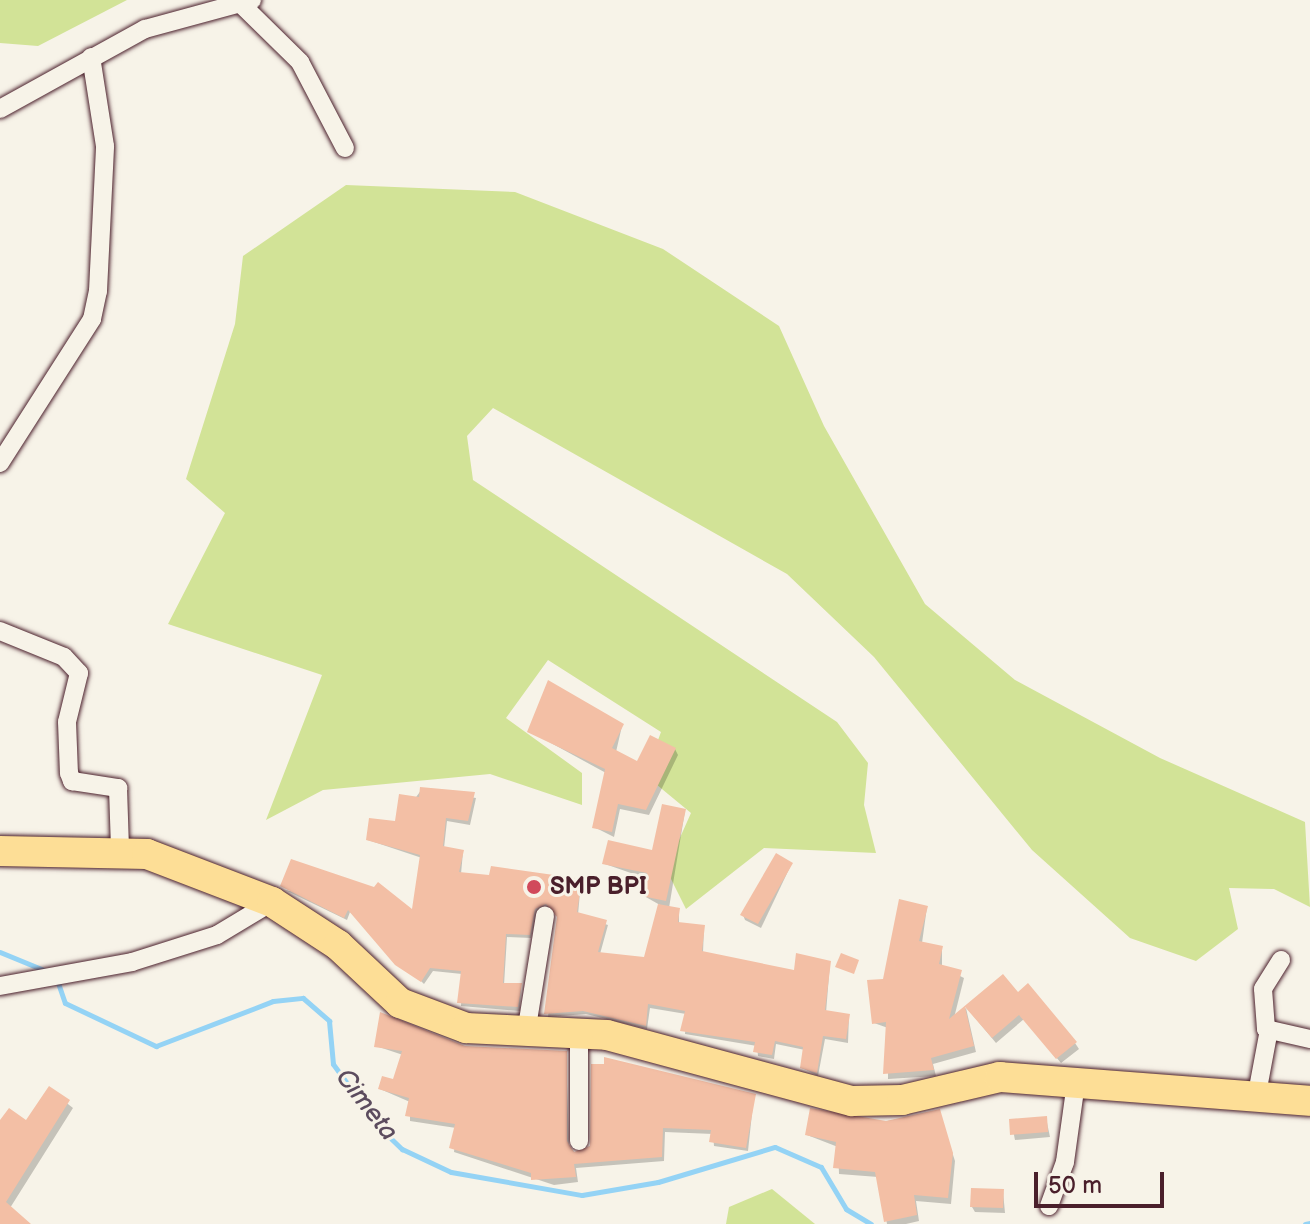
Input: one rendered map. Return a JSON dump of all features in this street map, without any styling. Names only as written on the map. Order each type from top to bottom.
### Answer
[{"type":"highway","points":[[0,851],[120,848],[272,902],[338,945],[420,1014],[526,1033],[579,1033],[700,1056],[852,1101],[902,1100],[1000,1077],[1310,1101]]},
{"type":"street","points":[[0,109],[91,57],[169,20],[246,2],[300,62],[345,148]]},
{"type":"street","points":[[0,463],[92,319],[98,291],[105,146],[91,57]]},
{"type":"street","points":[[0,631],[64,657],[79,673],[67,722],[69,773],[72,781],[118,788],[120,848]]},
{"type":"street","points":[[0,986],[29,975],[132,962],[217,935],[272,902]]},
{"type":"street","points":[[526,1033],[545,916]]},
{"type":"street","points":[[1256,1099],[1268,1035],[1263,989],[1281,960]]},
{"type":"street","points":[[579,1033],[579,1141]]},
{"type":"street","points":[[1268,1035],[1310,1039]]},
{"type":"street","points":[[1049,1206],[1065,1162],[1076,1083]]},
{"type":"green space","points":[[0,0],[127,0],[38,46],[0,43]]},
{"type":"green space","points":[[346,185],[515,192],[663,249],[779,326],[824,426],[925,604],[1015,680],[1160,758],[1305,822],[1310,907],[1274,889],[1229,888],[1238,929],[1196,961],[1130,938],[1032,850],[874,657],[787,574],[493,408],[467,436],[473,480],[837,722],[868,763],[864,805],[876,853],[764,848],[686,909],[666,869],[691,813],[645,775],[661,732],[548,660],[506,718],[582,773],[582,805],[490,774],[323,790],[266,820],[322,675],[168,624],[225,513],[186,479],[235,324],[243,256]]},
{"type":"green space","points":[[772,1189],[815,1224],[726,1224],[729,1207]]},
{"type":"building","points":[[548,680],[624,724],[612,748],[637,761],[650,735],[676,748],[646,810],[618,804],[612,832],[592,828],[605,769],[527,732]]},
{"type":"building","points":[[420,787],[475,792],[468,821],[446,818],[443,846],[464,850],[459,872],[489,875],[491,866],[582,879],[577,912],[607,920],[598,952],[644,957],[658,904],[680,908],[678,922],[705,925],[702,951],[794,970],[796,953],[831,961],[825,1010],[850,1014],[846,1039],[823,1036],[817,1073],[800,1068],[803,1047],[775,1041],[772,1055],[753,1052],[755,1042],[680,1031],[685,1011],[648,1004],[646,1026],[583,1011],[544,1014],[557,917],[546,904],[535,909],[530,935],[506,934],[503,983],[522,983],[518,1007],[457,1003],[461,971],[430,968],[421,982],[395,965],[348,910],[344,918],[280,886],[291,859],[374,887],[378,882],[412,909],[420,855],[366,840],[369,818],[395,821],[399,794],[419,797]]},
{"type":"building","points":[[662,804],[686,809],[666,901],[642,896],[647,873],[602,864],[608,840],[652,850]]},
{"type":"building","points":[[776,853],[793,863],[758,924],[740,915]]},
{"type":"building","points":[[899,899],[928,906],[919,941],[943,946],[939,964],[962,970],[949,1019],[1003,974],[1018,992],[1028,983],[1077,1042],[1056,1059],[1019,1015],[992,1038],[965,1007],[974,1046],[931,1058],[934,1070],[883,1074],[886,1022],[872,1024],[867,980],[883,979]]},
{"type":"building","points":[[841,953],[859,960],[854,974],[835,967]]},
{"type":"building","points":[[380,1012],[465,1046],[567,1051],[567,1141],[574,1152],[590,1146],[591,1064],[604,1064],[604,1057],[756,1094],[746,1148],[709,1142],[711,1130],[663,1128],[662,1157],[574,1164],[576,1177],[531,1180],[531,1173],[449,1148],[455,1124],[405,1116],[409,1098],[378,1089],[382,1076],[393,1079],[402,1051],[374,1047]]},
{"type":"building","points":[[49,1086],[70,1100],[6,1202],[31,1224],[0,1224],[0,1120],[9,1108],[26,1120]]},
{"type":"building","points":[[810,1108],[886,1121],[940,1109],[953,1153],[948,1198],[914,1195],[917,1215],[884,1222],[875,1172],[833,1168],[836,1142],[805,1135]]},
{"type":"building","points":[[1047,1116],[1048,1132],[1010,1135],[1009,1119]]},
{"type":"building","points":[[971,1188],[1004,1189],[1003,1208],[970,1207]]},
{"type":"waterway","name":"Cimeta","points":[[0,952],[46,971]]},
{"type":"waterway","name":"Cimeta","points":[[57,980],[65,1003],[156,1046],[273,1001],[303,998],[329,1021],[333,1064],[379,1127],[402,1149],[451,1172],[582,1195],[658,1182],[775,1147],[821,1167],[846,1209],[871,1224]]},
{"type":"waterway","name":"Cimeta","points":[[1305,1224],[1310,1223]]},
{"type":"place","name":"SMP BPI","points":[[534,887]]}]
